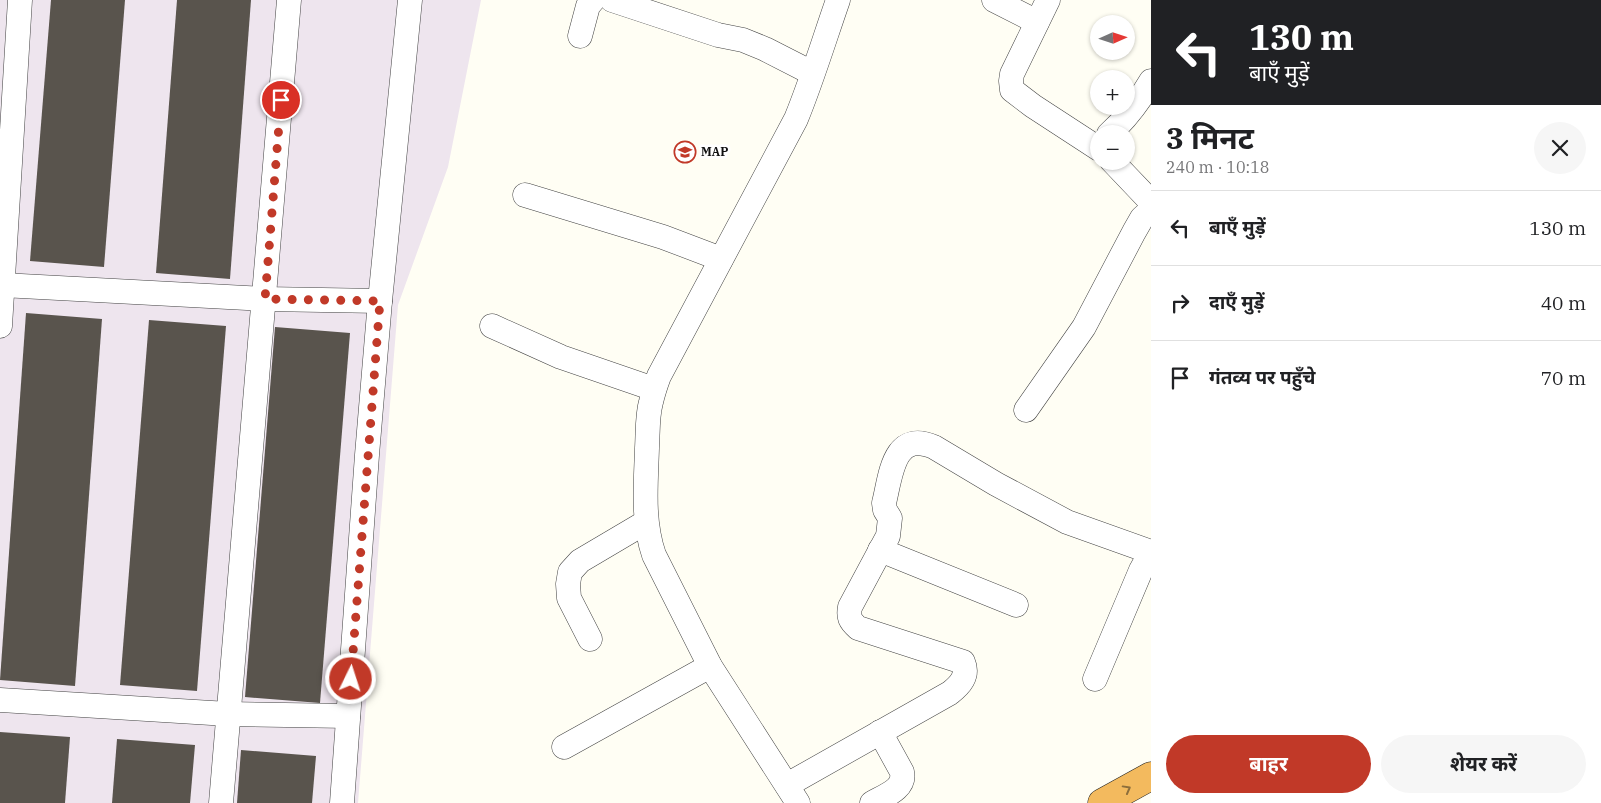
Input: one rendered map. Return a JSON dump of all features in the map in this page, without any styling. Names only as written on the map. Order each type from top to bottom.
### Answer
[{"type":"highway","points":[[1102,803],[1151,776]]},
{"type":"street","points":[[0,326],[7,111],[20,0]]},
{"type":"street","points":[[221,803],[290,0]]},
{"type":"street","points":[[342,803],[380,301],[410,0]]},
{"type":"street","points":[[580,36],[588,6],[593,0]]},
{"type":"street","points":[[612,0],[718,35],[743,40],[812,73]]},
{"type":"street","points":[[838,0],[812,73],[809,88],[796,119],[659,376],[654,389],[648,420],[645,503],[648,540],[710,666],[793,794],[880,732],[955,690],[960,686],[964,676],[965,667],[963,662],[955,658],[858,628],[850,622],[850,607],[888,536],[890,518],[885,510],[884,503],[895,458],[904,448],[913,443],[924,443],[934,447],[996,484],[1067,522],[1151,552],[1141,570],[1095,679]]},
{"type":"street","points":[[994,0],[1037,22]]},
{"type":"street","points":[[1048,0],[1012,74],[1012,90],[1033,106],[1090,139]]},
{"type":"street","points":[[1119,125],[1142,97],[1151,81]]},
{"type":"street","points":[[1123,170],[1151,202]]},
{"type":"street","points":[[525,195],[663,237],[721,259]]},
{"type":"street","points":[[1026,410],[1084,327],[1142,218],[1151,210]]},
{"type":"street","points":[[2,284],[265,299],[380,301]]},
{"type":"street","points":[[492,326],[561,357],[654,389]]},
{"type":"street","points":[[590,639],[569,598],[568,584],[570,572],[580,561],[646,522]]},
{"type":"street","points":[[880,550],[1016,604]]},
{"type":"street","points":[[564,747],[710,666]]},
{"type":"street","points":[[0,700],[228,714],[348,716]]},
{"type":"street","points":[[872,803],[897,789],[903,783],[904,778],[880,732]]},
{"type":"shaded area","points":[[0,0],[481,0],[448,167],[398,305],[358,803],[0,803]]},
{"type":"building","points":[[51,0],[125,0],[104,267],[30,261]]},
{"type":"building","points":[[177,0],[251,0],[230,279],[156,273]]},
{"type":"building","points":[[26,313],[102,319],[75,686],[0,680]]},
{"type":"building","points":[[149,320],[226,326],[197,691],[120,685]]},
{"type":"building","points":[[275,327],[350,333],[320,703],[245,697]]},
{"type":"building","points":[[0,732],[70,737],[65,803],[0,803]]},
{"type":"building","points":[[117,739],[195,745],[190,803],[112,803]]},
{"type":"building","points":[[241,750],[316,756],[312,803],[237,803]]},
{"type":"place","name":"MAP","points":[[685,152]]},
{"type":"route","points":[[281,100],[265,299],[380,301],[351,679]]}]
